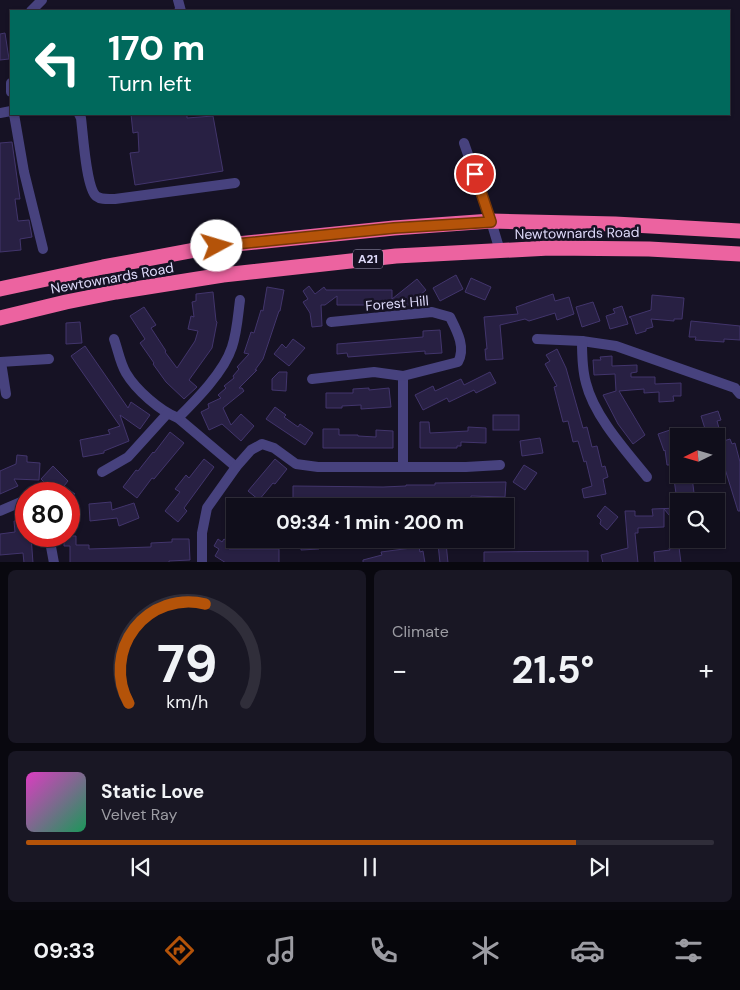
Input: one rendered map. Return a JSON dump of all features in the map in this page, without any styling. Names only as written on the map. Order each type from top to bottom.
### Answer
[{"type":"highway","name":"Newtownards Road","points":[[0,288],[217,246],[394,228],[491,222],[615,224],[740,231]]},
{"type":"highway","name":"Newtownards Road","points":[[0,318],[116,292],[223,275],[396,256],[550,248],[649,249],[740,254]]},
{"type":"street","points":[[33,10],[42,0]]},
{"type":"street","points":[[14,115],[24,172],[43,249]]},
{"type":"street","points":[[80,115],[92,190],[96,196],[102,199],[235,183]]},
{"type":"street","points":[[464,143],[500,251]]},
{"type":"street","points":[[178,418],[205,391],[226,359],[232,347],[240,300]]},
{"type":"street","name":"Forest Hill","points":[[312,379],[374,372],[403,376],[458,362],[461,356],[461,345],[457,330],[450,317],[432,312],[331,322]]},
{"type":"street","points":[[114,339],[125,372],[136,387],[167,414],[178,418],[236,467]]},
{"type":"street","points":[[537,339],[582,340],[616,346],[738,388]]},
{"type":"street","points":[[582,340],[582,362],[586,385],[602,420],[647,477]]},
{"type":"street","points":[[6,394],[0,362],[49,359]]},
{"type":"street","points":[[403,376],[403,467]]},
{"type":"street","points":[[102,472],[128,458],[167,414]]},
{"type":"street","points":[[202,562],[202,533],[207,508],[236,467],[252,450],[262,444],[286,455],[296,464],[318,467],[466,467],[500,464]]},
{"type":"street","points":[[0,511],[15,504]]},
{"type":"street","points":[[51,547],[54,562]]},
{"type":"building","points":[[5,33],[9,59],[0,60],[0,34]]},
{"type":"building","points":[[131,115],[187,115],[187,118],[213,116],[223,171],[135,185],[130,153],[139,152],[138,132],[133,133]]},
{"type":"building","points":[[12,142],[20,199],[15,199],[18,221],[29,220],[32,237],[20,239],[21,250],[0,252],[0,143]]},
{"type":"building","points":[[456,275],[463,289],[440,301],[433,288]]},
{"type":"building","points":[[471,278],[491,287],[485,300],[465,292]]},
{"type":"building","points":[[417,279],[426,290],[406,307],[404,305],[337,305],[337,296],[325,305],[321,305],[322,326],[312,327],[310,313],[303,302],[308,299],[303,291],[309,286],[315,294],[324,287],[326,290],[392,290],[392,299]]},
{"type":"building","points":[[267,287],[284,290],[280,311],[263,359],[255,370],[257,370],[239,388],[242,388],[244,391],[223,408],[231,425],[241,414],[254,426],[241,441],[222,424],[209,430],[201,412],[209,408],[208,404],[221,398],[218,395],[226,388],[224,386],[234,378],[233,376],[239,369],[237,367],[249,354],[244,353],[251,332],[254,333],[261,310],[263,311]]},
{"type":"building","points":[[213,292],[217,322],[212,348],[189,380],[197,387],[184,399],[166,382],[153,364],[140,343],[145,339],[130,316],[144,307],[156,325],[151,328],[177,368],[195,341],[198,331],[188,329],[191,316],[194,317],[192,302],[196,301],[196,294]]},
{"type":"building","points":[[553,294],[555,301],[569,297],[574,314],[557,320],[555,313],[529,321],[525,319],[500,325],[503,359],[486,360],[485,349],[487,349],[484,317],[518,314],[516,307]]},
{"type":"building","points":[[652,295],[684,298],[682,319],[674,319],[674,321],[651,319],[653,327],[636,334],[629,317],[651,310]]},
{"type":"building","points":[[593,302],[600,321],[582,327],[576,307]]},
{"type":"building","points":[[622,306],[628,324],[610,329],[606,316],[615,313],[613,309]]},
{"type":"building","points":[[691,321],[740,326],[740,340],[724,339],[724,342],[695,340],[696,337],[689,337]]},
{"type":"building","points":[[80,322],[82,343],[66,344],[66,323]]},
{"type":"building","points":[[440,330],[442,353],[425,354],[425,351],[348,357],[347,353],[337,354],[337,344],[423,337],[423,331]]},
{"type":"building","points":[[293,339],[305,348],[289,366],[274,354],[282,344],[286,348]]},
{"type":"building","points":[[85,346],[128,408],[131,402],[150,415],[140,429],[120,415],[129,441],[104,451],[104,453],[83,457],[80,440],[110,434],[108,430],[120,426],[71,356]]},
{"type":"building","points":[[557,349],[566,368],[583,428],[587,427],[592,447],[597,446],[602,467],[605,466],[608,477],[603,479],[606,494],[584,498],[582,489],[592,486],[586,461],[584,462],[578,441],[573,442],[568,421],[563,422],[554,387],[557,386],[545,364],[550,361],[546,355]]},
{"type":"building","points":[[612,356],[612,366],[637,365],[637,372],[631,373],[631,377],[655,377],[655,384],[681,383],[681,396],[673,396],[674,401],[659,402],[659,392],[644,393],[644,389],[619,391],[645,435],[633,444],[618,424],[603,395],[616,391],[615,374],[594,375],[593,360],[601,360],[600,357]]},
{"type":"building","points":[[279,372],[287,372],[286,391],[272,390],[272,379]]},
{"type":"building","points":[[490,372],[496,383],[476,393],[474,390],[449,402],[447,398],[423,410],[415,395],[433,386],[435,391],[461,379],[464,385]]},
{"type":"building","points":[[369,388],[369,390],[389,388],[391,407],[361,409],[361,405],[326,408],[326,393],[353,393],[353,389]]},
{"type":"building","points":[[275,407],[286,415],[284,417],[298,427],[300,424],[313,433],[305,445],[266,419]]},
{"type":"building","points":[[718,411],[721,420],[717,421],[719,428],[705,428],[701,416]]},
{"type":"building","points":[[493,415],[519,415],[519,430],[493,430]]},
{"type":"building","points":[[420,422],[429,422],[430,433],[468,431],[468,427],[486,428],[486,443],[461,442],[461,446],[457,446],[457,448],[420,448]]},
{"type":"building","points":[[323,429],[339,429],[339,435],[376,437],[376,430],[393,431],[393,448],[323,448]]},
{"type":"building","points":[[670,430],[670,465],[667,465],[665,450],[658,434]]},
{"type":"building","points":[[170,432],[184,443],[154,479],[152,478],[137,498],[123,487]]},
{"type":"building","points":[[540,438],[543,453],[522,456],[520,441]]},
{"type":"building","points":[[730,439],[732,444],[735,443],[740,462],[740,511],[738,511],[725,469],[725,441]]},
{"type":"building","points":[[17,455],[27,456],[27,462],[40,463],[39,480],[14,479],[15,487],[0,494],[0,471],[16,464]]},
{"type":"building","points":[[204,459],[214,467],[184,508],[187,511],[178,522],[165,511],[180,492],[175,489],[186,475],[189,478]]},
{"type":"building","points":[[275,459],[287,469],[261,498],[257,498],[248,491]]},
{"type":"building","points":[[524,465],[537,473],[525,490],[513,482]]},
{"type":"building","points":[[53,466],[68,481],[44,482],[41,479]]},
{"type":"building","points":[[506,482],[505,497],[293,498],[293,486],[383,487],[435,485],[435,483]]},
{"type":"building","points":[[675,483],[693,483],[694,493],[676,493]]},
{"type":"building","points":[[111,502],[112,510],[134,503],[139,518],[119,526],[117,518],[90,521],[89,504]]},
{"type":"building","points":[[605,506],[618,517],[607,530],[600,524],[601,520],[597,516]]},
{"type":"building","points":[[670,508],[670,516],[664,509],[664,527],[638,528],[638,533],[635,533],[638,562],[603,562],[601,555],[628,548],[625,511],[635,511],[635,516],[653,516],[652,509]]},
{"type":"building","points":[[15,532],[15,547],[32,547],[33,562],[24,562],[23,553],[0,555],[0,534]]},
{"type":"building","points":[[172,539],[189,539],[190,560],[169,562],[70,562],[70,547],[80,547],[80,545],[89,545],[89,549],[151,547],[151,543],[172,542]]},
{"type":"building","points":[[218,539],[222,542],[224,539],[226,540],[226,548],[229,549],[279,549],[279,562],[224,562],[215,556],[219,549],[214,546]]},
{"type":"building","points":[[301,548],[319,548],[319,549],[301,550]]},
{"type":"building","points":[[419,548],[420,552],[423,551],[425,562],[363,562],[363,560],[382,555],[381,552]]},
{"type":"building","points":[[438,548],[446,548],[448,562],[440,562]]},
{"type":"building","points":[[669,548],[679,548],[681,562],[655,562],[654,552],[670,550]]},
{"type":"building","points":[[588,551],[588,562],[484,562],[484,552]]},
{"type":"route","points":[[217,246],[394,228],[491,222],[475,174]]}]
